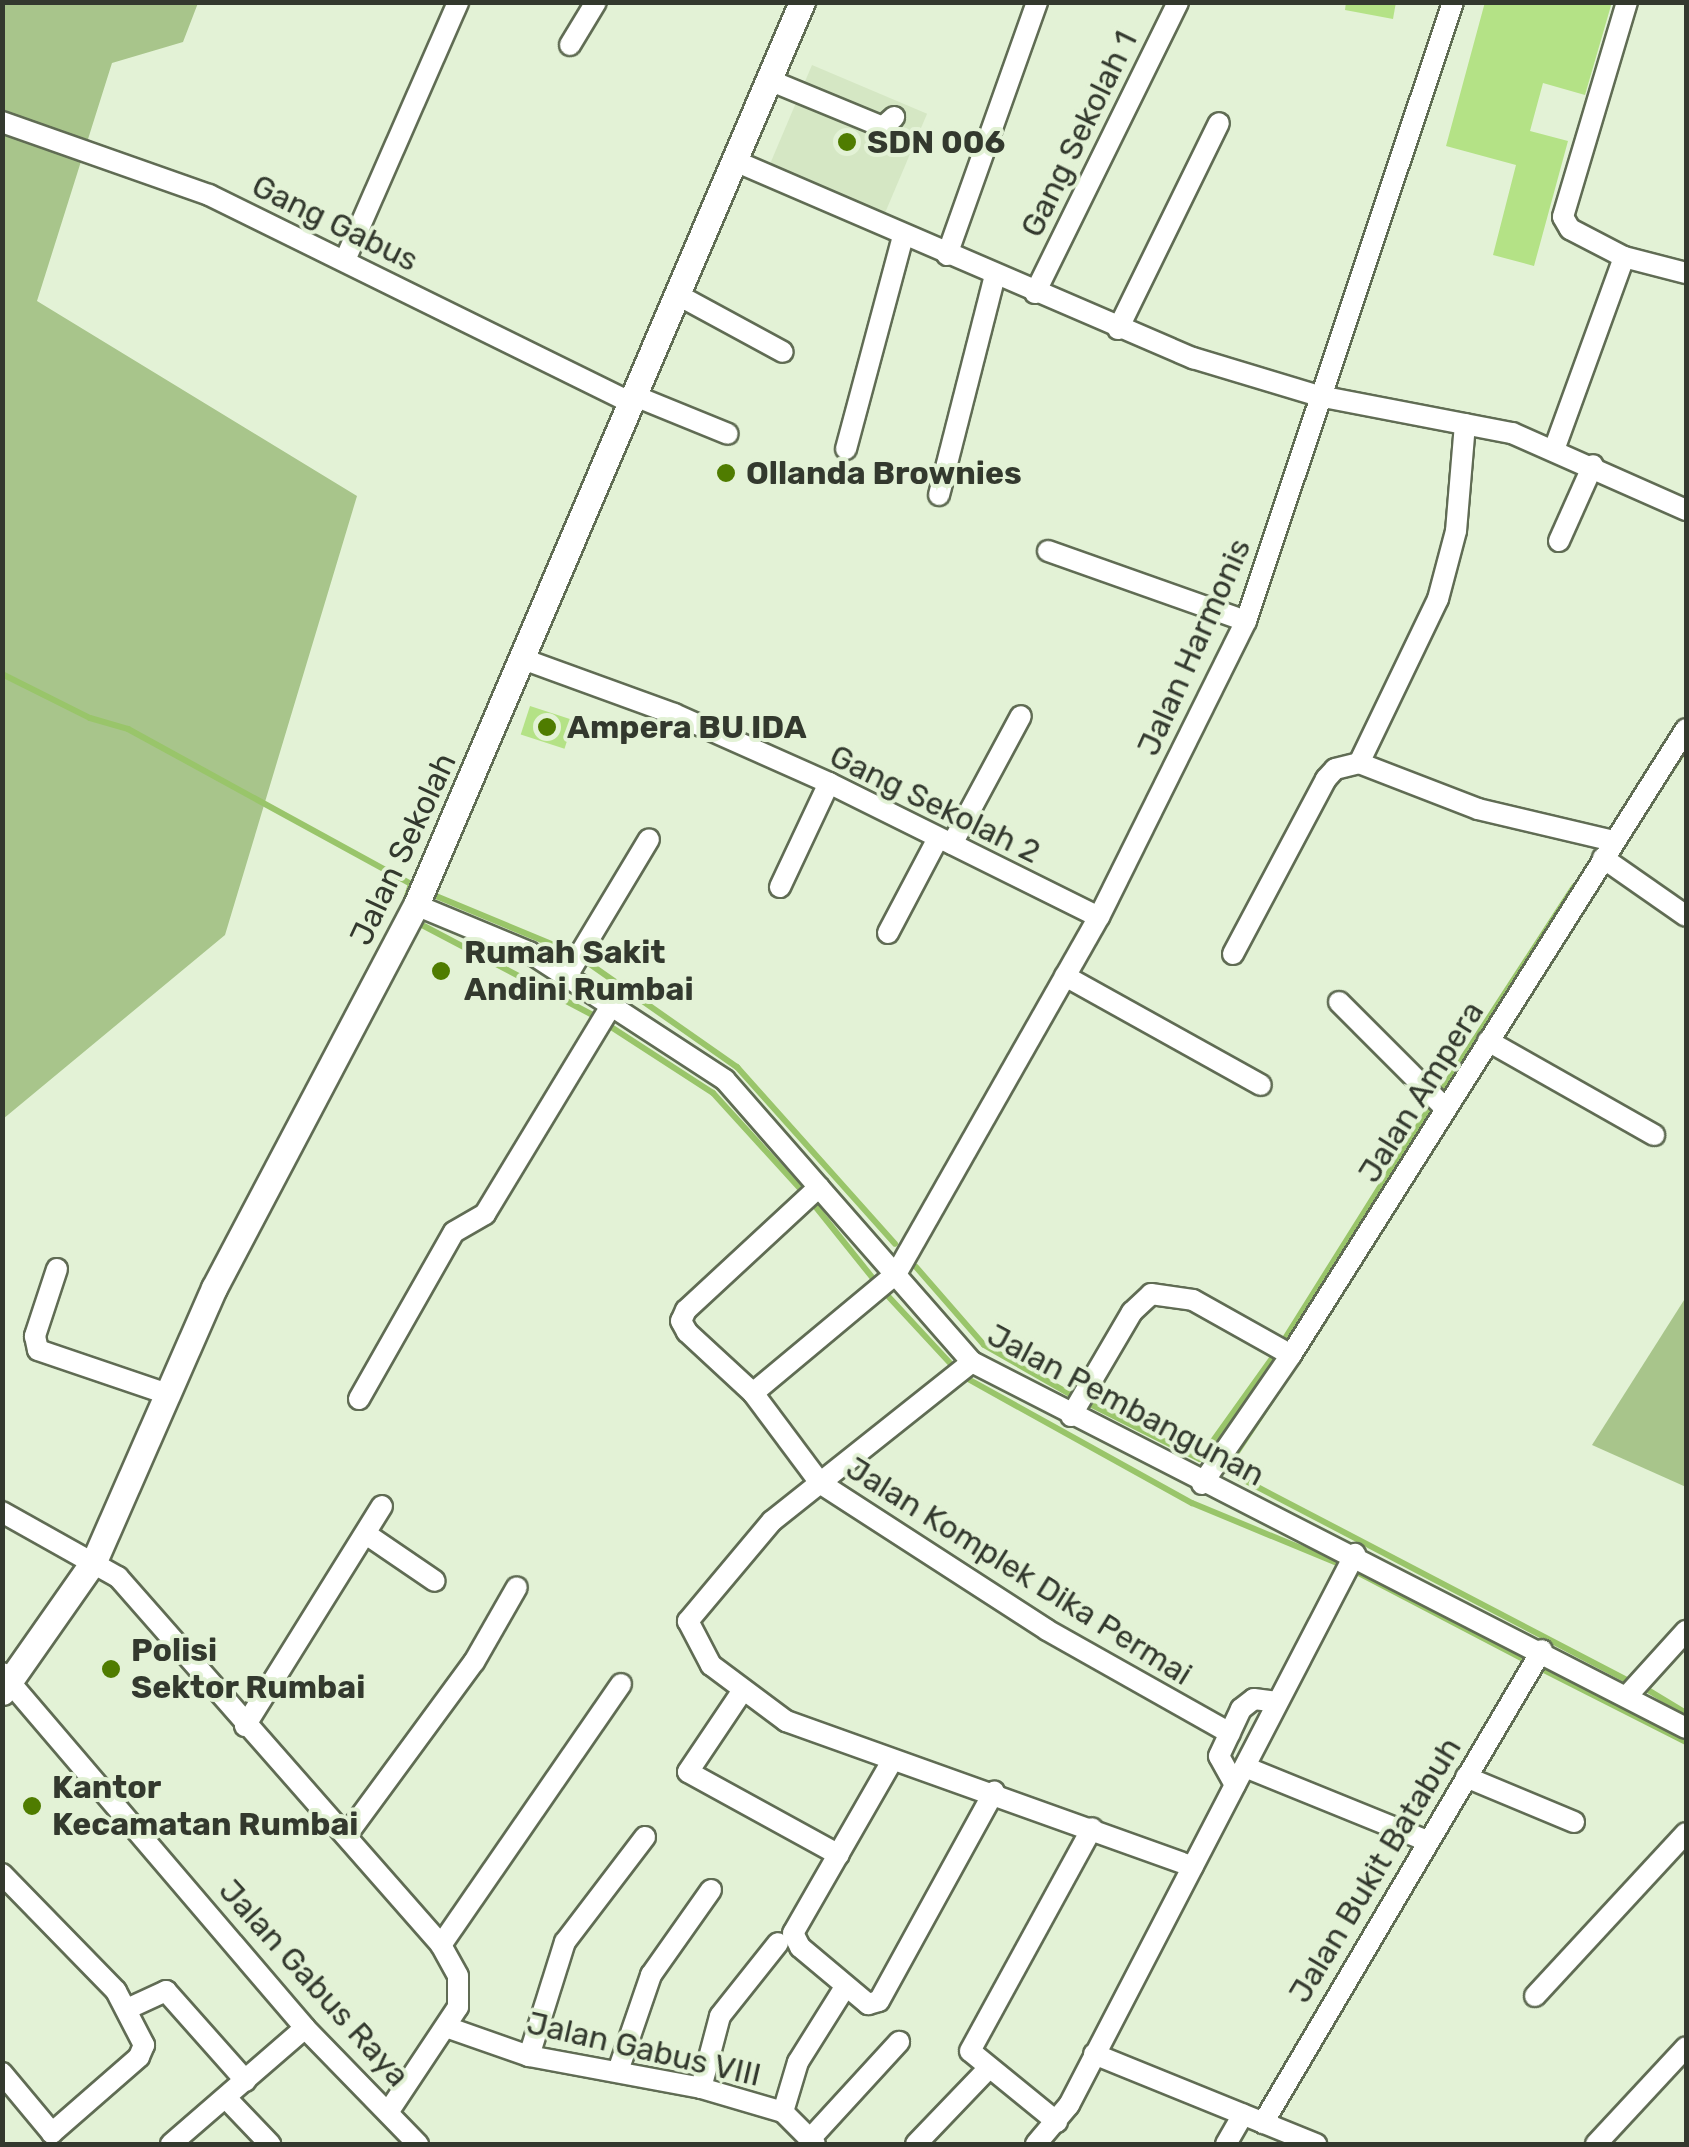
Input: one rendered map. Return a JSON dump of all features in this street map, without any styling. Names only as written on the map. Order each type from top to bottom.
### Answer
[{"type":"street","points":[[345,260],[458,2]]},
{"type":"street","points":[[570,45],[596,2]]},
{"type":"street","name":"Jalan Sekolah","points":[[6,1681],[95,1559],[214,1288],[416,906],[802,2]]},
{"type":"street","points":[[947,255],[1037,2]]},
{"type":"street","name":"Gang Sekolah 1","points":[[1035,293],[1178,2]]},
{"type":"street","name":"Jalan Harmonis","points":[[896,1274],[1099,918],[1246,622],[1454,2]]},
{"type":"street","points":[[1627,2],[1563,217],[1570,230],[1624,257],[1686,273]]},
{"type":"street","points":[[769,80],[883,126],[894,117]]},
{"type":"street","name":"Gang Gabus","points":[[2,122],[209,196],[633,399],[728,434]]},
{"type":"street","points":[[1118,329],[1219,124]]},
{"type":"street","points":[[735,160],[1118,329],[1319,396],[1465,424],[1555,447],[1686,510]]},
{"type":"street","points":[[846,449],[904,237]]},
{"type":"street","points":[[1555,447],[1624,257]]},
{"type":"street","points":[[939,495],[995,275]]},
{"type":"street","points":[[678,294],[783,352]]},
{"type":"street","points":[[1358,763],[1438,599],[1456,531],[1465,424]]},
{"type":"street","points":[[1559,541],[1593,465]]},
{"type":"street","points":[[1048,551],[1246,622]]},
{"type":"street","name":"Gang Sekolah 2","points":[[522,659],[674,714],[829,783],[1099,918]]},
{"type":"street","points":[[888,933],[1021,716]]},
{"type":"street","name":"Jalan Ampera","points":[[1202,1484],[1292,1354],[1686,729]]},
{"type":"street","points":[[1233,954],[1326,780],[1334,769],[1358,763],[1478,809],[1608,849],[1686,916]]},
{"type":"street","points":[[780,887],[829,783]]},
{"type":"street","points":[[568,974],[649,839]]},
{"type":"street","name":"Jalan Pembangunan","points":[[416,906],[568,974],[725,1080],[972,1362],[1202,1484],[1355,1554],[1686,1728]]},
{"type":"street","points":[[1065,976],[1261,1085]]},
{"type":"street","points":[[1339,1002],[1446,1108]]},
{"type":"street","points":[[359,1400],[454,1232],[485,1214],[612,1004]]},
{"type":"street","points":[[1488,1040],[1654,1136]]},
{"type":"street","name":"Jalan Komplek Dika Permai","points":[[819,1187],[681,1321],[753,1393],[820,1483],[1047,1630],[1230,1733]]},
{"type":"street","points":[[57,1269],[35,1336],[38,1350],[167,1394]]},
{"type":"street","points":[[753,1393],[896,1274]]},
{"type":"street","points":[[1071,1416],[1132,1312],[1151,1294],[1193,1300],[1292,1354]]},
{"type":"street","points":[[972,1362],[772,1521],[688,1621],[711,1665],[741,1693],[786,1721],[892,1761],[994,1792],[1193,1867]]},
{"type":"street","points":[[245,1726],[382,1506]]},
{"type":"street","points":[[2,1512],[95,1559],[118,1577],[442,1946],[458,1976],[450,2028],[389,2110]]},
{"type":"street","points":[[366,1534],[434,1581]]},
{"type":"street","points":[[1036,2144],[1057,2122],[1094,2054],[1355,1554]]},
{"type":"street","points":[[346,1836],[474,1662],[517,1588]]},
{"type":"street","points":[[1627,1696],[1686,1632]]},
{"type":"street","name":"Jalan Bukit Batabuh","points":[[1226,2144],[1253,2119],[1542,1650]]},
{"type":"street","name":"Jalan Gabus Raya","points":[[6,1681],[305,2028],[389,2110],[417,2144]]},
{"type":"street","points":[[442,1946],[622,1684]]},
{"type":"street","points":[[741,1693],[688,1772],[840,1855]]},
{"type":"street","points":[[1277,1702],[1254,1699],[1230,1733],[1219,1756],[1240,1776],[1427,1841]]},
{"type":"street","points":[[892,1761],[794,1933],[845,1987],[868,2004],[879,2001],[994,1792]]},
{"type":"street","points":[[1466,1777],[1574,1822]]},
{"type":"street","points":[[1057,2122],[972,2057],[971,2044],[1092,1828]]},
{"type":"street","points":[[1536,1996],[1686,1833]]},
{"type":"street","points":[[530,2056],[564,1942],[645,1837]]},
{"type":"street","points":[[2,1874],[91,1962],[143,2038],[140,2057],[50,2138],[2,2073]]},
{"type":"street","points":[[618,2070],[651,1975],[711,1890]]},
{"type":"street","points":[[701,2088],[720,2016],[778,1943]]},
{"type":"street","points":[[783,2112],[798,2062],[845,1987]]},
{"type":"street","points":[[126,2009],[166,1991],[246,2081]]},
{"type":"street","points":[[171,2144],[305,2028]]},
{"type":"street","name":"Jalan Gabus VIII","points":[[450,2028],[530,2056],[701,2088],[783,2112],[812,2142]]},
{"type":"street","points":[[812,2142],[899,2042]]},
{"type":"street","points":[[1596,2144],[1686,2046]]},
{"type":"street","points":[[1094,2054],[1316,2144]]},
{"type":"street","points":[[916,2144],[987,2070]]},
{"type":"street","points":[[226,2098],[270,2144]]},
{"type":"shaded area","name":"SDN 006","points":[[812,65],[927,114],[885,213],[770,164]]},
{"type":"green space","points":[[3,3],[198,3],[183,42],[112,63],[37,301],[357,496],[225,935],[3,1119]]},
{"type":"green space","points":[[1686,1297],[1686,1487],[1592,1445]]},
{"type":"building","points":[[1346,2],[1396,2],[1393,19],[1345,10]]},
{"type":"building","points":[[1485,2],[1612,2],[1585,95],[1543,83],[1530,131],[1568,141],[1534,266],[1493,255],[1516,165],[1446,146]]},
{"type":"building","name":"Ampera BU IDA","points":[[530,706],[574,720],[564,749],[521,735]]},
{"type":"waterway","points":[[2,674],[90,718],[128,729],[411,884],[405,902]]},
{"type":"waterway","points":[[1673,768],[1686,748]]},
{"type":"waterway","points":[[1440,1093],[1574,887]]},
{"type":"waterway","points":[[436,896],[573,953]]},
{"type":"waterway","points":[[422,925],[593,1015]]},
{"type":"waterway","points":[[584,960],[737,1067],[895,1244]]},
{"type":"waterway","points":[[608,1025],[713,1093],[804,1193]]},
{"type":"waterway","points":[[1284,1340],[1429,1109]]},
{"type":"waterway","points":[[811,1201],[876,1282]]},
{"type":"waterway","points":[[916,1267],[984,1345],[1070,1394]]},
{"type":"waterway","points":[[887,1295],[950,1363]]},
{"type":"waterway","points":[[1326,1318],[1225,1470],[1629,1681]]},
{"type":"waterway","points":[[1088,1403],[1200,1459],[1273,1357]]},
{"type":"waterway","points":[[968,1379],[1192,1503],[1337,1563]]},
{"type":"waterway","points":[[1353,1570],[1527,1661]]},
{"type":"waterway","points":[[1542,1669],[1686,1742]]},
{"type":"waterway","points":[[1648,1690],[1686,1713]]},
{"type":"place","name":"SDN 006","points":[[847,142]]},
{"type":"place","name":"Ollanda Brownies","points":[[726,473]]},
{"type":"place","name":"Ampera BU IDA","points":[[547,727]]},
{"type":"place","name":"Rumah Sakit Andini Rumbai","points":[[441,971]]},
{"type":"place","name":"Polisi Sektor Rumbai","points":[[111,1669]]},
{"type":"place","name":"Kantor Kecamatan Rumbai","points":[[32,1806]]}]
